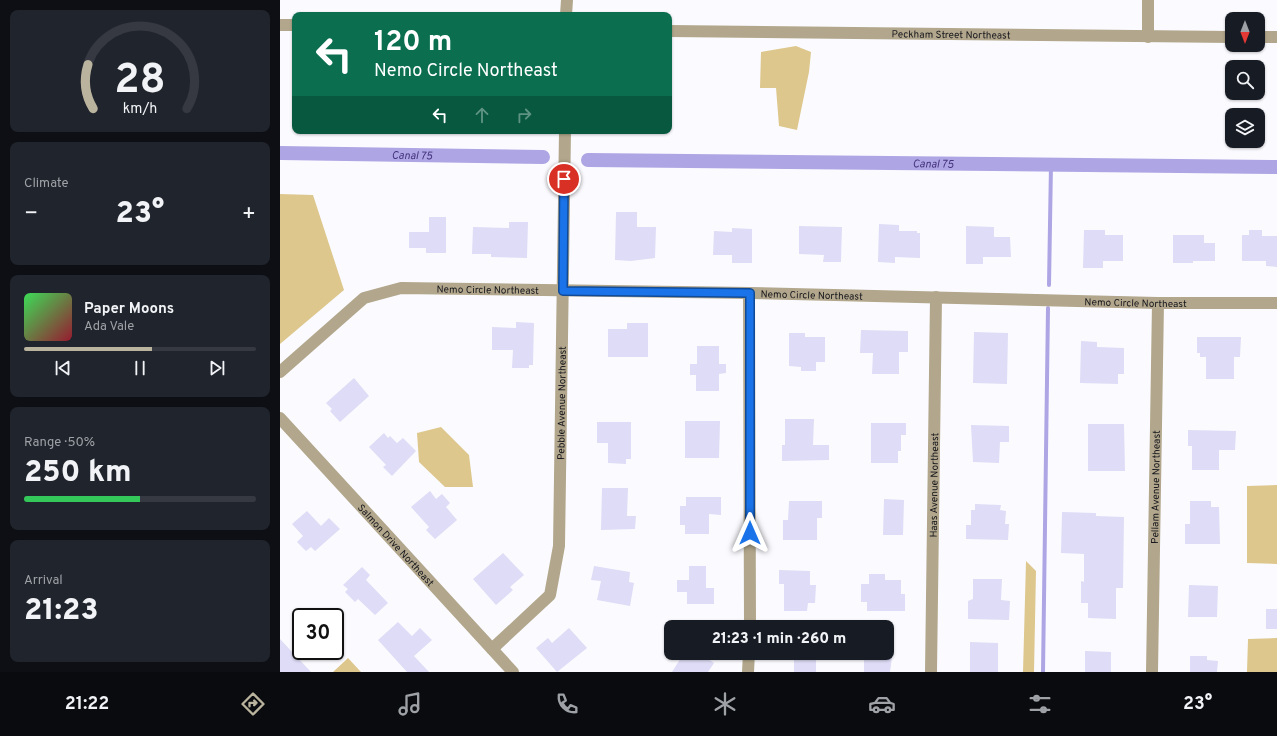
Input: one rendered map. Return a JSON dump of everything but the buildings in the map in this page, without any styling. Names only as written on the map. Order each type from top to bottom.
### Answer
[{"type":"street","points":[[566,12],[567,0]]},
{"type":"street","points":[[1148,0],[1148,37]]},
{"type":"street","points":[[280,25],[292,25]]},
{"type":"street","name":"Peckham Street Northeast","points":[[672,31],[1225,37]]},
{"type":"street","points":[[1265,37],[1277,37]]},
{"type":"street","name":"Pebble Avenue Northeast","points":[[492,649],[550,595],[557,564],[559,546],[565,134]]},
{"type":"street","name":"Nemo Circle Northeast","points":[[280,372],[364,298],[401,288],[750,293],[1158,302],[1277,302]]},
{"type":"street","points":[[750,293],[750,620]]},
{"type":"street","name":"Haas Avenue Northeast","points":[[931,672],[936,297]]},
{"type":"street","name":"Pellam Avenue Northeast","points":[[1152,672],[1158,302]]},
{"type":"street","name":"Salmon Drive Northeast","points":[[280,418],[513,672]]},
{"type":"street","points":[[748,672],[749,660]]},
{"type":"shaded area","points":[[796,46],[811,52],[809,72],[797,130],[779,126],[776,88],[760,88],[761,52]]},
{"type":"shaded area","points":[[280,194],[313,195],[344,290],[280,344]]},
{"type":"shaded area","points":[[441,427],[469,455],[473,487],[445,487],[419,462],[417,433]]},
{"type":"shaded area","points":[[1277,485],[1277,564],[1247,563],[1247,486]]},
{"type":"shaded area","points":[[1026,561],[1036,571],[1034,672],[1023,672]]},
{"type":"shaded area","points":[[1277,638],[1277,672],[1247,672],[1248,639]]},
{"type":"shaded area","points":[[348,658],[361,672],[333,672]]},
{"type":"waterway","name":"Canal 75","points":[[280,153],[543,157]]},
{"type":"waterway","name":"Canal 75","points":[[588,160],[1277,167]]},
{"type":"waterway","points":[[1049,285],[1051,164]]},
{"type":"waterway","points":[[1043,672],[1048,308]]},
{"type":"route","points":[[564,179],[563,291],[750,293],[750,533]]}]
